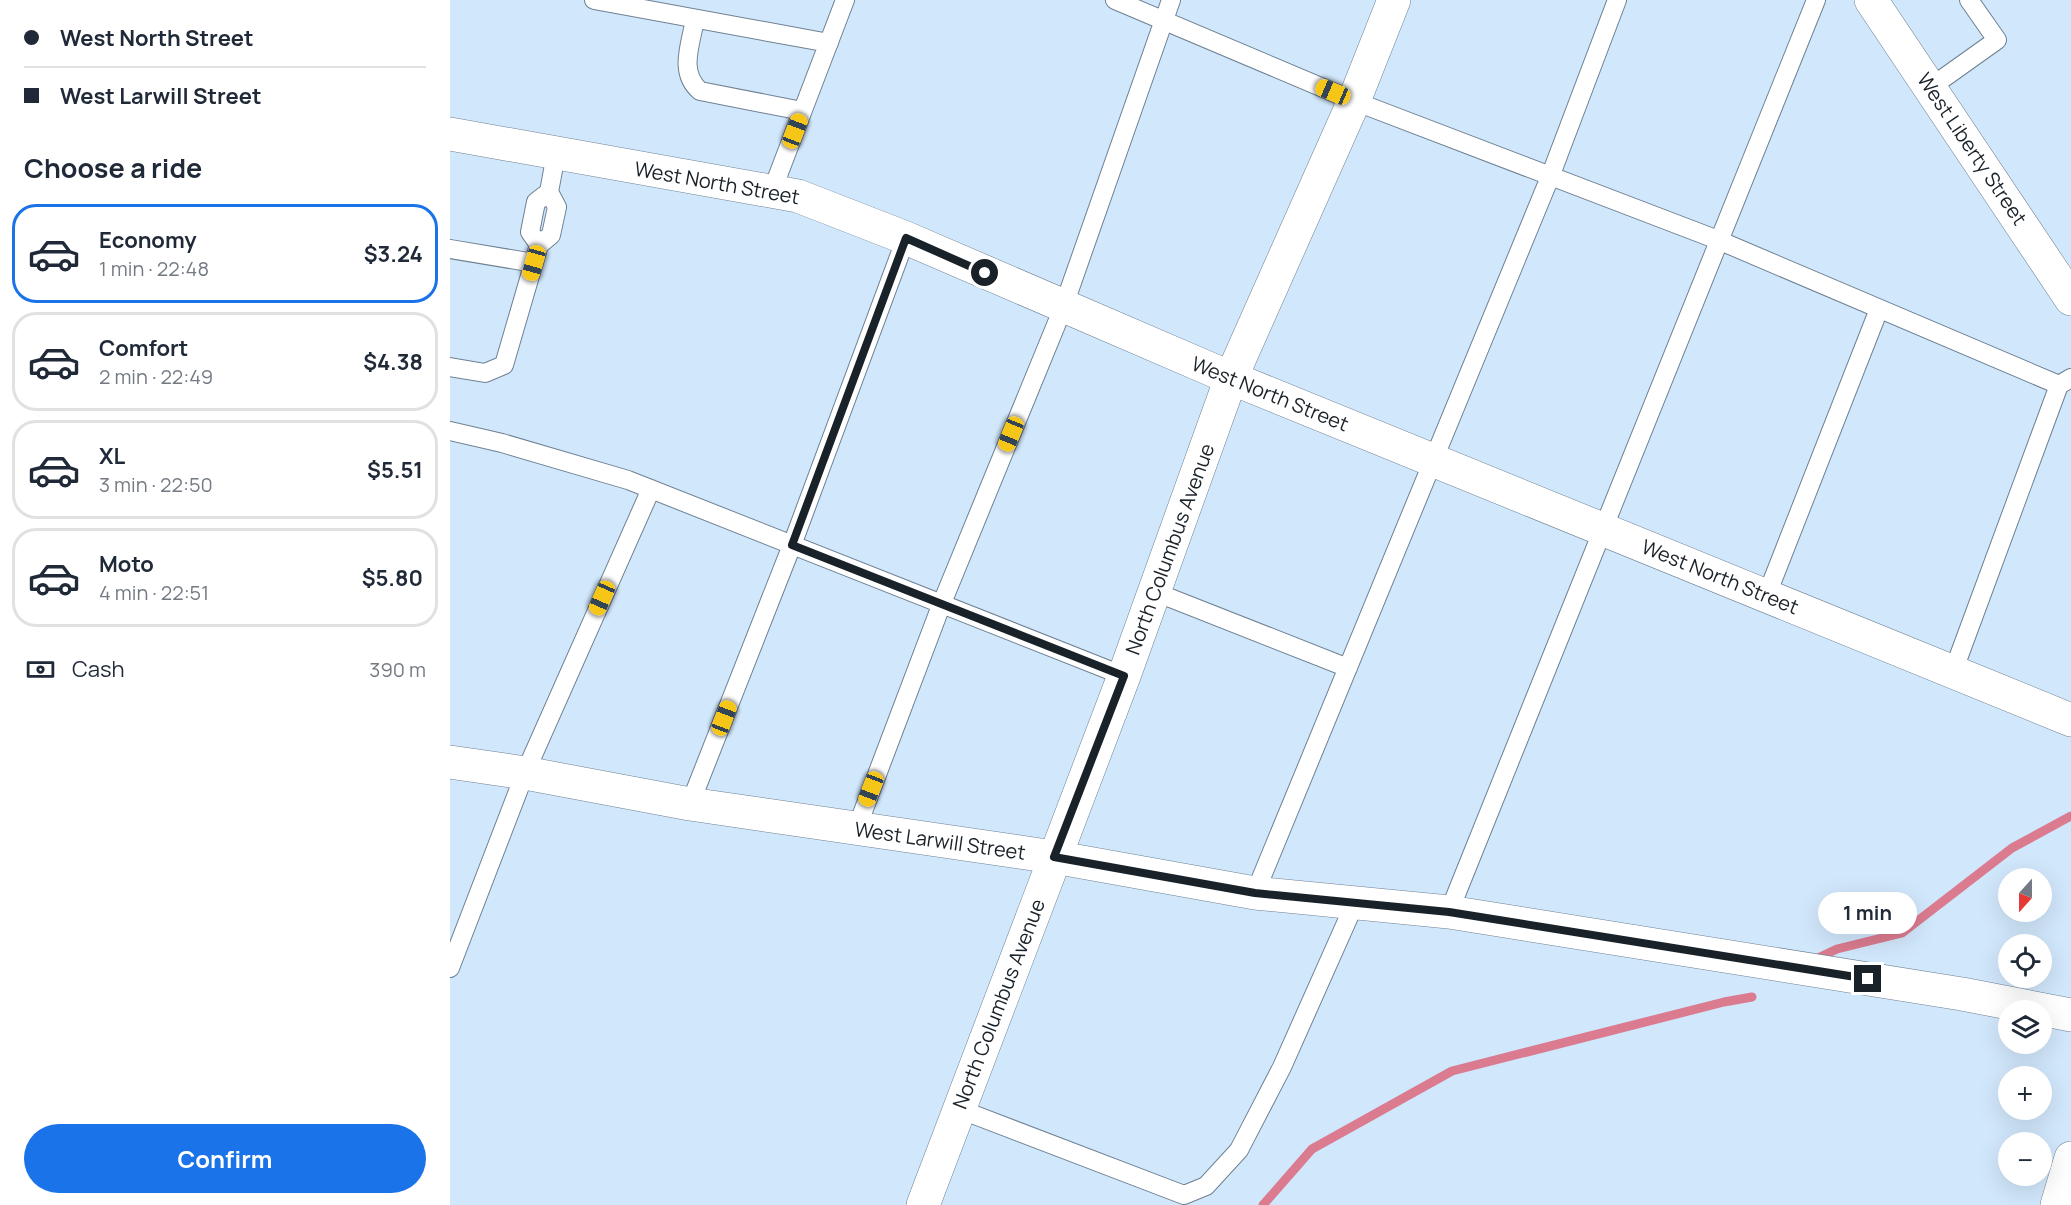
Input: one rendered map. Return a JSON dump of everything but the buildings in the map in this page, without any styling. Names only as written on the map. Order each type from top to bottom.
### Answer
[{"type":"street","name":"North Columbus Avenue","points":[[923,1205],[1124,676],[1231,378],[1354,101],[1394,0]]},
{"type":"street","name":"West Liberty Street","points":[[1872,0],[2071,299]]},
{"type":"street","name":"West North Street","points":[[450,134],[798,196],[906,238],[1063,308],[1231,378],[2071,720]]},
{"type":"street","name":"West Larwill Street","points":[[450,762],[525,773],[690,804],[856,830],[1054,857],[1255,893],[1449,912],[2070,1013]]},
{"type":"street","points":[[2057,1205],[2071,1158]]},
{"type":"lane","points":[[594,0],[829,43]]},
{"type":"lane","points":[[772,190],[845,0]]},
{"type":"lane","points":[[1115,0],[1354,101],[1718,240],[1880,309],[2065,381],[1953,672]]},
{"type":"lane","points":[[856,830],[942,603],[1063,308],[1171,0]]},
{"type":"lane","points":[[1255,893],[1550,177],[1617,0]]},
{"type":"lane","points":[[1449,912],[1605,530],[1718,240],[1816,0]]},
{"type":"lane","points":[[1931,87],[1997,40],[1969,0]]},
{"type":"lane","points":[[695,19],[686,70],[692,84],[700,91],[802,111]]},
{"type":"lane","points":[[450,367],[485,373],[504,365],[539,245],[530,232],[536,202],[549,192],[556,154]]},
{"type":"lane","points":[[690,804],[792,545],[906,238]]},
{"type":"lane","points":[[450,249],[534,263]]},
{"type":"lane","points":[[1766,597],[1880,309]]},
{"type":"lane","points":[[450,431],[501,443],[651,489],[1124,676]]},
{"type":"lane","points":[[450,968],[525,773],[651,489]]},
{"type":"lane","points":[[1155,592],[1348,668]]},
{"type":"lane","points":[[959,1109],[1184,1195],[1206,1186],[1239,1150],[1282,1067],[1355,903]]},
{"type":"waterway","points":[[1820,957],[1837,949],[1902,933],[2012,848],[2071,816]]},
{"type":"waterway","points":[[1263,1205],[1312,1149],[1452,1071],[1724,1002],[1752,997]]},
{"type":"route","points":[[985,273],[906,238],[792,545],[1124,676],[1054,857],[1255,893],[1449,912],[1868,979]]}]
